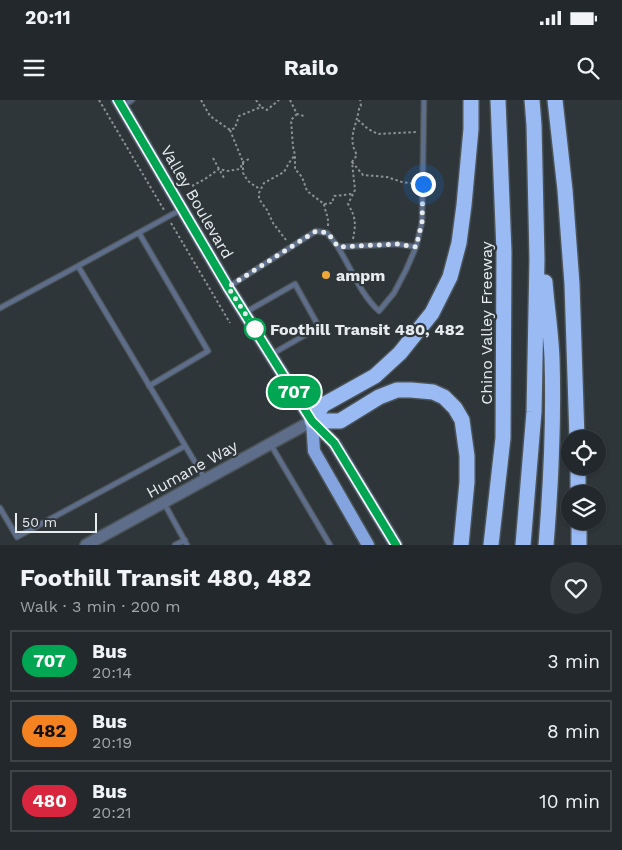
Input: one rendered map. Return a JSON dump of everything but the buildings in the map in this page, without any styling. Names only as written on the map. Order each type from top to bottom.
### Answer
[{"type":"highway","points":[[312,421],[323,405],[375,376],[400,353],[432,313],[450,277],[459,243],[468,168],[471,100]]},
{"type":"highway","name":"Chino Valley Freeway","points":[[491,545],[503,438],[504,252],[498,100]]},
{"type":"highway","points":[[523,545],[534,412],[537,259],[532,100]]},
{"type":"highway","points":[[555,100],[565,190],[572,284],[577,430]]},
{"type":"highway","points":[[536,188],[552,356],[553,412],[546,545]]},
{"type":"highway","points":[[312,421],[340,421],[379,397],[397,390],[428,391],[444,397],[455,408],[462,420],[467,456],[467,482],[461,545]]},
{"type":"highway","points":[[579,530],[579,545]]},
{"type":"main road","name":"Valley Boulevard","points":[[124,102],[182,209],[228,287],[312,421],[334,443],[396,545]]},
{"type":"main road","name":"Valley Boulevard","points":[[312,421],[314,451],[368,545]]},
{"type":"street","name":"Humane Way","points":[[86,545],[206,481],[312,421]]},
{"type":"lane","points":[[228,287],[316,231],[328,233],[370,303],[379,312],[394,293],[406,270],[416,247],[422,222],[424,100]]},
{"type":"lane","points":[[0,308],[182,209]]},
{"type":"lane","points":[[139,232],[208,351],[149,386]]},
{"type":"lane","points":[[338,247],[397,244],[416,247]]},
{"type":"lane","points":[[78,266],[206,481]]},
{"type":"lane","points":[[245,313],[295,284],[319,327],[271,355]]},
{"type":"lane","points":[[270,445],[330,545]]},
{"type":"lane","points":[[0,508],[17,537],[185,446]]},
{"type":"lane","points":[[164,503],[187,545]]},
{"type":"lane","points":[[175,545],[185,540]]},
{"type":"path","points":[[202,100],[210,116],[230,130],[243,162],[243,173],[248,181],[260,188]]},
{"type":"path","points":[[256,100],[261,107],[267,110],[279,100]]},
{"type":"path","points":[[289,100],[297,114],[304,116]]},
{"type":"path","points":[[351,246],[356,223],[354,214],[348,204],[355,190],[352,162],[357,155],[351,141],[358,110],[361,106],[360,100]]},
{"type":"path","points":[[230,130],[235,128],[239,116],[261,107]]},
{"type":"path","points":[[297,114],[291,120],[295,168],[302,177],[307,191],[324,204],[329,218],[328,233]]},
{"type":"path","points":[[357,119],[368,129],[378,134],[424,132]]},
{"type":"path","points":[[291,246],[273,223],[259,199],[259,192],[264,183],[284,172],[295,155]]},
{"type":"path","points":[[213,158],[224,178]]},
{"type":"path","points":[[192,186],[219,169],[227,171],[240,169],[243,162],[249,159]]},
{"type":"path","points":[[352,162],[363,175],[387,177],[412,184],[423,184]]},
{"type":"path","points":[[324,204],[332,203],[334,195],[352,194]]},
{"type":"bus line","name":"707","points":[[118,100],[228,287],[312,421],[334,443],[396,545]]},
{"type":"place","name":"ampm","points":[[326,275]]},
{"type":"place","name":"Foothill Transit 480, 482","points":[[255,329]]},
{"type":"route","points":[[255,329],[228,287],[316,231],[328,233],[338,247],[397,244],[416,247],[422,222],[423,184]]}]
